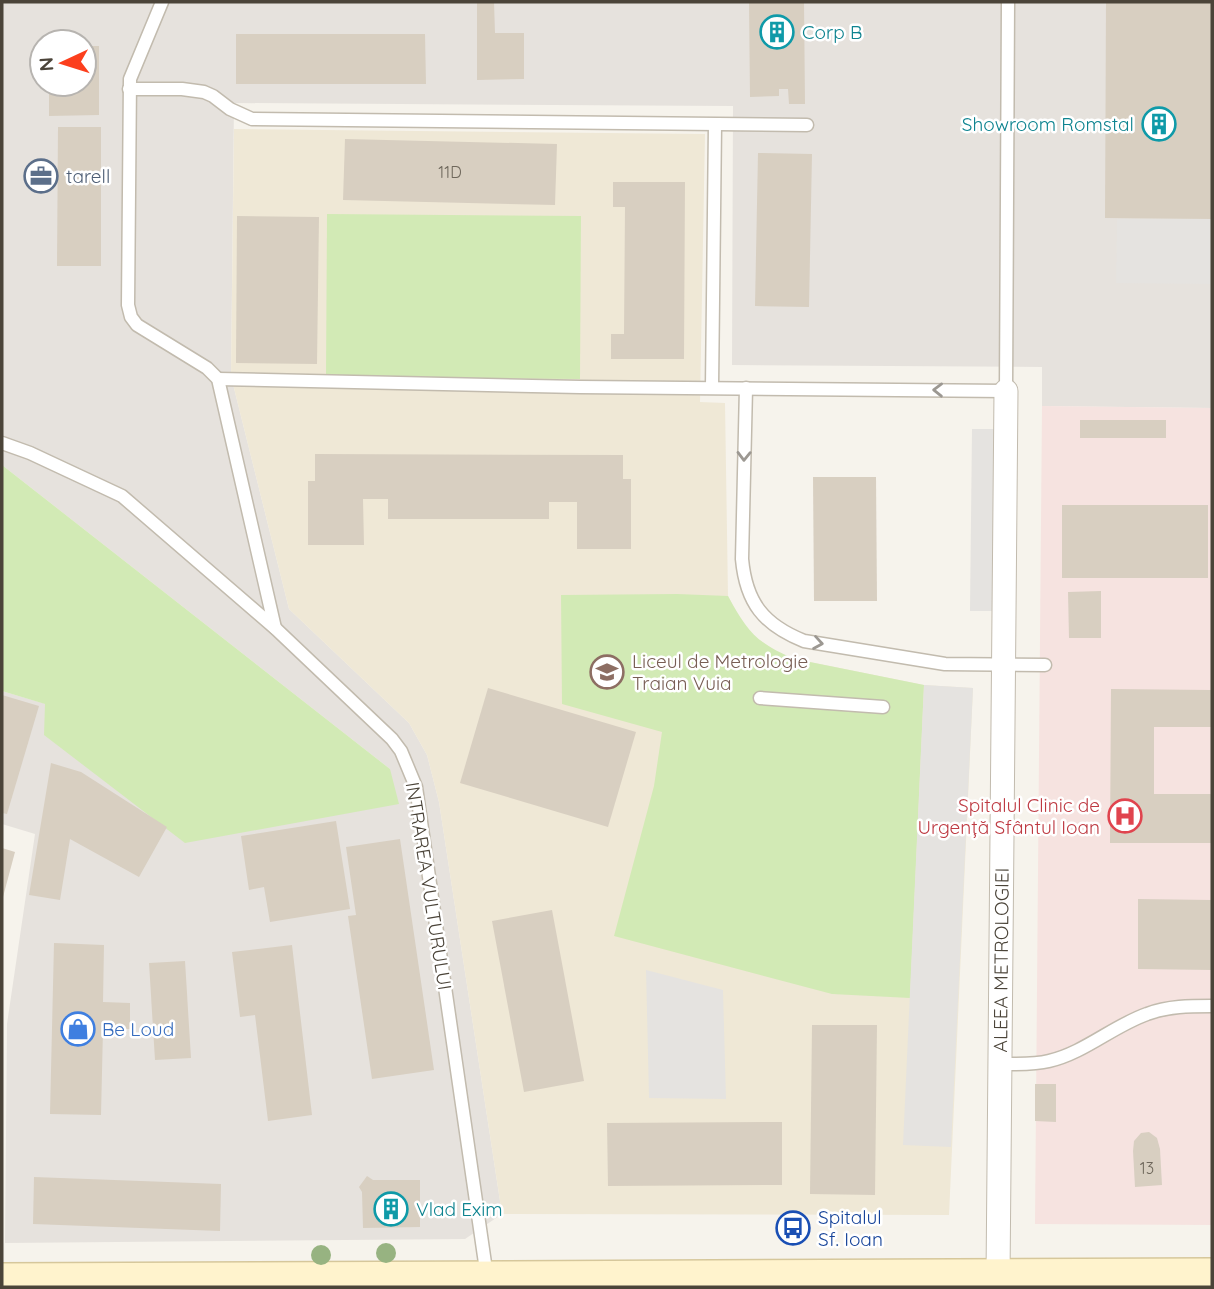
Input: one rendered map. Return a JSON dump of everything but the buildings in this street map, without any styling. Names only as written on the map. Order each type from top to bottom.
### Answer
[{"type":"main road","points":[[2,1280],[1212,1275]]},
{"type":"street","name":"ALEEA METROLOGIEI","points":[[998,1277],[1006,391]]},
{"type":"lane","points":[[162,2],[130,79],[128,305],[137,326],[207,369],[218,379],[275,628]]},
{"type":"lane","points":[[218,379],[580,387],[1006,391],[1008,2]]},
{"type":"lane","points":[[129,89],[182,89],[204,92],[252,119],[807,125]]},
{"type":"lane","points":[[712,387],[715,125]]},
{"type":"lane","points":[[746,388],[742,559],[746,586],[765,619],[787,634],[804,641],[945,664],[1045,664]]},
{"type":"lane","name":"INTRAREA VULTURULUI","points":[[2,443],[30,453],[122,496],[275,628],[392,739],[401,751],[416,787],[487,1278]]},
{"type":"lane","points":[[760,698],[883,706]]},
{"type":"lane","points":[[1000,1064],[1031,1064],[1070,1054],[1148,1013],[1180,1006],[1212,1006]]},
{"type":"shaded area","points":[[2,2],[1212,2],[1212,408],[1042,406],[1042,367],[732,365],[733,106],[234,103],[231,376],[289,609],[409,723],[427,755],[439,802],[502,1214],[465,1239],[5,1243],[7,1024],[35,834],[2,824],[2,691],[46,704],[390,769],[2,465]]},
{"type":"shaded area","name":"Liceul de Metrologie Traian Vuia","points":[[234,129],[705,134],[700,402],[725,403],[728,596],[743,624],[755,637],[777,652],[795,659],[924,685],[973,688],[949,1215],[502,1214],[439,802],[427,755],[409,723],[289,609],[231,376]]},
{"type":"shaded area","points":[[1117,219],[1212,219],[1212,284],[1116,283]]},
{"type":"shaded area","name":"Spitalul Clinic de Urgență Sfântul Ioan","points":[[1042,406],[1212,408],[1212,1225],[1035,1224]]},
{"type":"shaded area","points":[[972,429],[997,429],[995,611],[970,611]]},
{"type":"shaded area","points":[[924,685],[973,688],[951,1147],[903,1145]]},
{"type":"shaded area","points":[[646,970],[723,990],[726,1099],[649,1098]]},
{"type":"green space","points":[[327,214],[581,216],[580,379],[326,377]]},
{"type":"green space","points":[[2,465],[390,769],[399,804],[185,843],[44,735],[45,704],[2,691]]},
{"type":"green space","points":[[561,595],[728,596],[754,635],[771,648],[795,659],[924,685],[910,998],[832,994],[614,936],[654,786],[662,732],[562,704]]},
{"type":"place","name":"Corp B","points":[[777,32]]},
{"type":"place","name":"Showroom Romstal","points":[[1159,124]]},
{"type":"place","name":"tarell","points":[[41,176]]},
{"type":"place","name":"Liceul de Metrologie Traian Vuia","points":[[607,672]]},
{"type":"place","name":"Spitalul Clinic de Urgență Sfântul Ioan","points":[[1125,816]]},
{"type":"place","name":"Be Loud","points":[[78,1029]]},
{"type":"place","name":"Vlad Exim","points":[[391,1209]]},
{"type":"place","name":"Spitalul Sf. Ioan","points":[[793,1228]]}]
